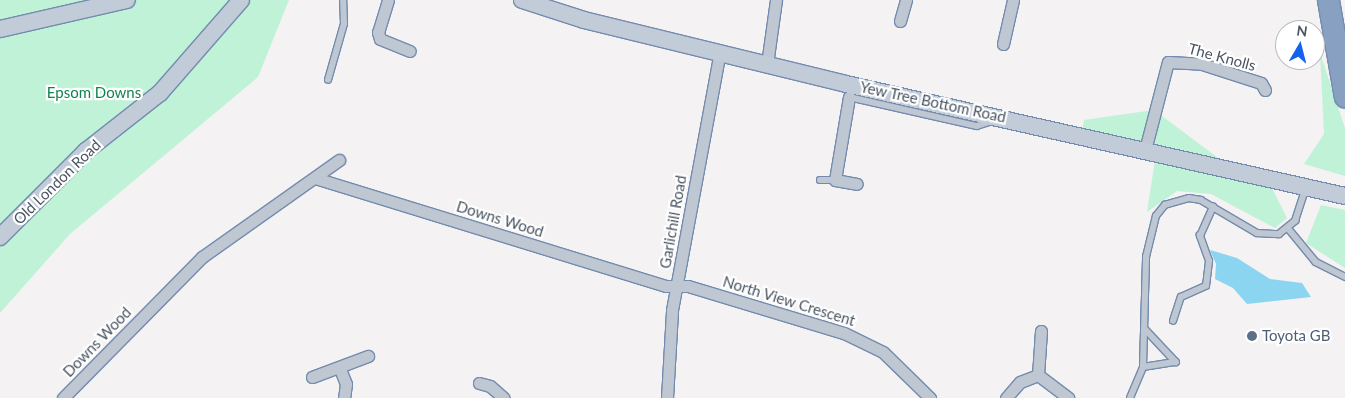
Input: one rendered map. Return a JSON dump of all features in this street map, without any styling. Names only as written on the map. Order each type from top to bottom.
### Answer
[{"type":"highway","points":[[1328,0],[1345,97]]},
{"type":"main road","points":[[0,29],[127,0]]},
{"type":"main road","name":"Old London Road","points":[[0,237],[86,151],[160,93],[241,0]]},
{"type":"main road","name":"Yew Tree Bottom Road","points":[[522,0],[568,16],[766,64],[847,91],[997,116],[1306,185],[1345,196]]},
{"type":"street","points":[[388,0],[378,32],[380,39],[410,51]]},
{"type":"street","points":[[766,64],[776,0]]},
{"type":"street","points":[[900,21],[906,0]]},
{"type":"street","points":[[1003,44],[1013,0]]},
{"type":"street","name":"Garlichill Road","points":[[667,398],[677,286],[720,52]]},
{"type":"street","name":"The Knolls","points":[[1145,150],[1168,62],[1202,64],[1262,83],[1265,90]]},
{"type":"street","points":[[847,91],[835,180],[858,184]]},
{"type":"street","name":"Downs Wood","points":[[63,398],[202,257],[339,160]]},
{"type":"street","name":"Downs Wood","points":[[315,178],[677,286]]},
{"type":"street","name":"North View Crescent","points":[[677,286],[860,339],[906,370],[930,398]]},
{"type":"street","points":[[1038,375],[1041,331]]},
{"type":"street","points":[[312,377],[368,356]]},
{"type":"street","points":[[340,368],[346,384],[344,398]]},
{"type":"street","points":[[1006,398],[1020,382],[1038,375]]},
{"type":"street","points":[[1038,375],[1068,398]]},
{"type":"street","points":[[479,383],[490,386],[504,398]]},
{"type":"lane","points":[[328,80],[344,24],[343,0]]},
{"type":"lane","points":[[820,180],[835,180]]},
{"type":"lane","points":[[1130,398],[1143,367],[1146,330],[1146,257],[1156,216],[1178,199],[1201,200],[1257,233],[1279,234],[1295,221],[1306,185]]},
{"type":"lane","points":[[1173,321],[1181,298],[1206,286],[1208,261],[1200,236],[1213,207]]},
{"type":"lane","points":[[1288,228],[1316,262],[1345,277]]},
{"type":"lane","points":[[1143,367],[1176,362],[1146,330]]},
{"type":"green space","name":"Epsom Downs","points":[[0,0],[289,0],[258,77],[70,234],[0,313]]},
{"type":"green space","points":[[1325,68],[1345,128],[1345,176],[1304,164],[1324,134],[1321,70],[1325,70]]},
{"type":"green space","points":[[1154,110],[1233,169],[1081,135],[1084,120]]},
{"type":"green space","points":[[1155,160],[1270,184],[1287,218],[1275,228],[1211,194],[1177,191],[1147,212]]},
{"type":"green space","points":[[1321,205],[1345,210],[1345,268],[1306,243]]},
{"type":"water","points":[[1210,250],[1237,258],[1270,279],[1302,283],[1311,297],[1247,304],[1233,288],[1215,279],[1216,264]]},
{"type":"place","name":"Toyota GB","points":[[1252,336]]}]
